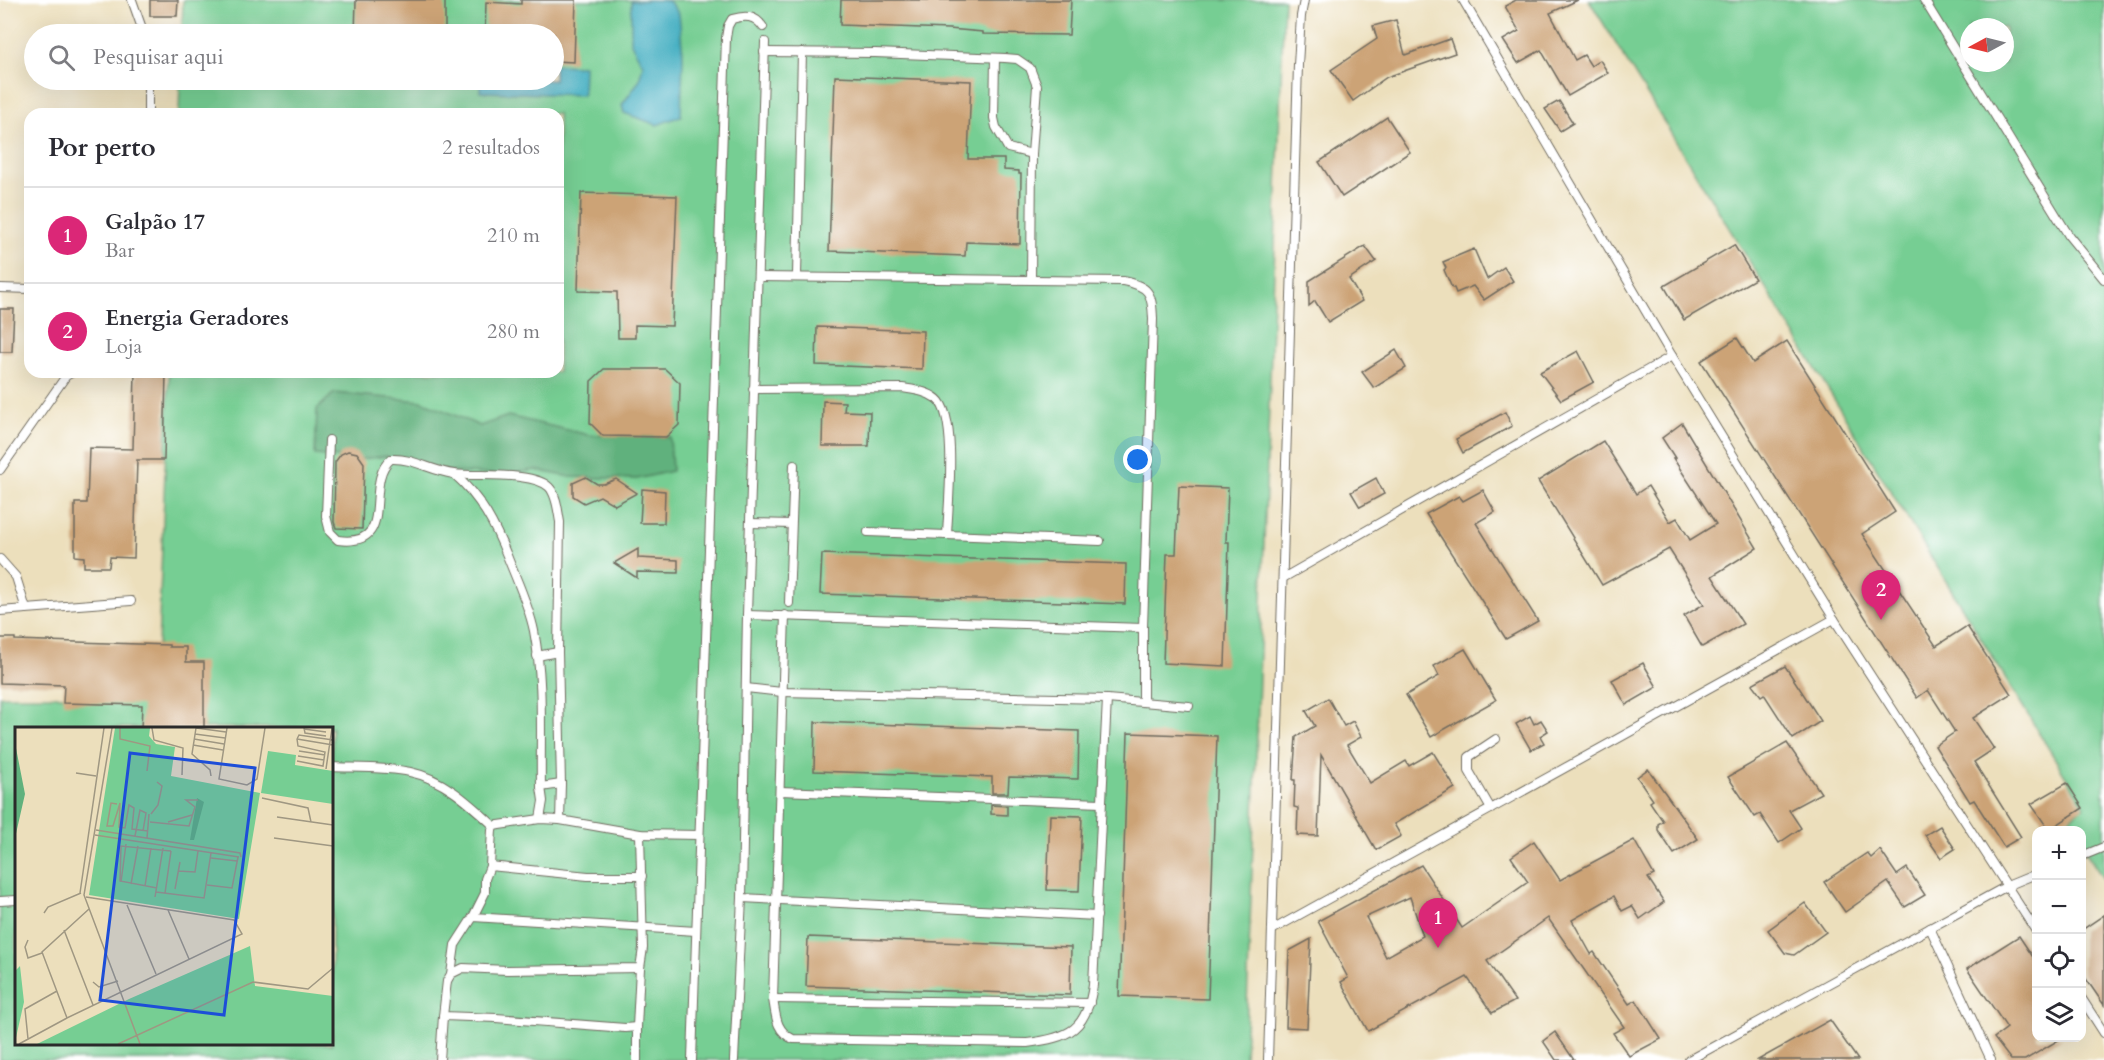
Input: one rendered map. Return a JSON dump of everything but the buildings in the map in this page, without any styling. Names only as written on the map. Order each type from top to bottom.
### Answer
[{"type":"lane","points":[[132,0],[140,24]]},
{"type":"lane","points":[[1268,1060],[1298,65],[1304,0]]},
{"type":"lane","points":[[1463,0],[1672,356],[1834,619],[2032,924]]},
{"type":"lane","points":[[1924,0],[2069,236],[2104,279]]},
{"type":"lane","points":[[692,1060],[726,38],[732,19],[740,16],[758,20],[763,27]]},
{"type":"lane","points":[[734,1060],[742,898],[753,389],[759,277],[765,42]]},
{"type":"lane","points":[[764,52],[1017,59],[1030,68],[1037,86],[1032,154],[1031,280]]},
{"type":"lane","points":[[797,276],[802,52]]},
{"type":"lane","points":[[994,58],[996,127],[1008,148],[1032,154]]},
{"type":"lane","points":[[148,90],[148,108]]},
{"type":"lane","points":[[759,277],[1123,281],[1140,286],[1151,296],[1153,319],[1143,628],[1143,702]]},
{"type":"lane","points":[[0,288],[24,289]]},
{"type":"lane","points":[[1283,578],[1672,356]]},
{"type":"lane","points":[[0,470],[65,378]]},
{"type":"lane","points":[[753,389],[902,388],[922,391],[936,398],[943,405],[948,419],[950,447],[947,535]]},
{"type":"lane","points":[[329,440],[326,516],[330,532],[338,540],[359,540],[371,533],[375,524],[382,469],[391,459],[407,459],[453,474],[516,476],[534,480],[552,490],[560,522],[558,652],[560,820]]},
{"type":"lane","points":[[789,603],[794,465]]},
{"type":"lane","points":[[453,474],[470,488],[483,505],[499,534],[534,630],[543,801],[540,819]]},
{"type":"lane","points":[[750,523],[791,524]]},
{"type":"lane","points":[[868,532],[1100,541]]},
{"type":"lane","points":[[0,558],[16,577],[26,609]]},
{"type":"lane","points":[[0,611],[131,601]]},
{"type":"lane","points":[[747,615],[1143,628]]},
{"type":"lane","points":[[784,615],[773,999],[779,1029],[793,1039],[1027,1043],[1060,1036],[1085,1019],[1090,1003],[1097,916],[1107,699]]},
{"type":"lane","points":[[1272,930],[1834,619]]},
{"type":"lane","points":[[537,656],[558,652]]},
{"type":"lane","points":[[746,688],[782,692],[1107,699],[1189,706]]},
{"type":"lane","points":[[1491,809],[1469,771],[1469,757],[1496,739]]},
{"type":"lane","points":[[333,767],[409,771],[432,779],[465,799],[494,826]]},
{"type":"lane","points":[[541,787],[561,784]]},
{"type":"lane","points":[[780,791],[1101,803]]},
{"type":"lane","points":[[494,826],[540,819],[560,820],[640,834],[699,835]]},
{"type":"lane","points":[[440,1060],[447,981],[451,974],[454,945],[473,917],[485,893],[485,879],[490,866],[494,826]]},
{"type":"lane","points":[[637,1060],[640,968],[643,948],[640,834]]},
{"type":"lane","points":[[2086,854],[2104,847]]},
{"type":"lane","points":[[490,866],[588,876],[642,876]]},
{"type":"lane","points":[[1689,1060],[2007,886],[2032,876]]},
{"type":"lane","points":[[742,898],[1097,916]]},
{"type":"lane","points":[[0,901],[15,900]]},
{"type":"lane","points":[[473,917],[696,931]]},
{"type":"lane","points":[[1930,928],[1991,1060]]},
{"type":"lane","points":[[451,974],[463,968],[507,970],[640,968]]},
{"type":"lane","points":[[773,999],[1090,1003]]},
{"type":"lane","points":[[2086,1005],[2104,1033]]},
{"type":"lane","points":[[443,1016],[637,1027]]},
{"type":"green space","points":[[183,0],[1284,0],[1245,1060],[0,1060],[0,696],[156,696],[169,378],[564,378],[564,108],[179,108],[180,90],[564,90],[564,24],[182,24]]},
{"type":"green space","points":[[1589,0],[2104,0],[2104,880],[2086,852],[2086,826],[2068,826],[2066,822],[2084,806]]},
{"type":"green space","points":[[334,393],[422,401],[480,426],[508,416],[589,435],[670,437],[672,471],[637,479],[570,477],[535,470],[504,475],[431,471],[386,456],[364,459],[315,455],[317,409]]},
{"type":"water","points":[[631,1],[669,1],[679,14],[683,56],[681,116],[657,125],[624,113],[622,105],[639,81],[643,65],[631,43]]},
{"type":"water","points":[[564,65],[584,66],[583,95],[480,92],[480,90],[564,90]]},
{"type":"place","name":"Energia Geradores","points":[[1881,620]]},
{"type":"place","name":"Galpão 17","points":[[1438,948]]}]
